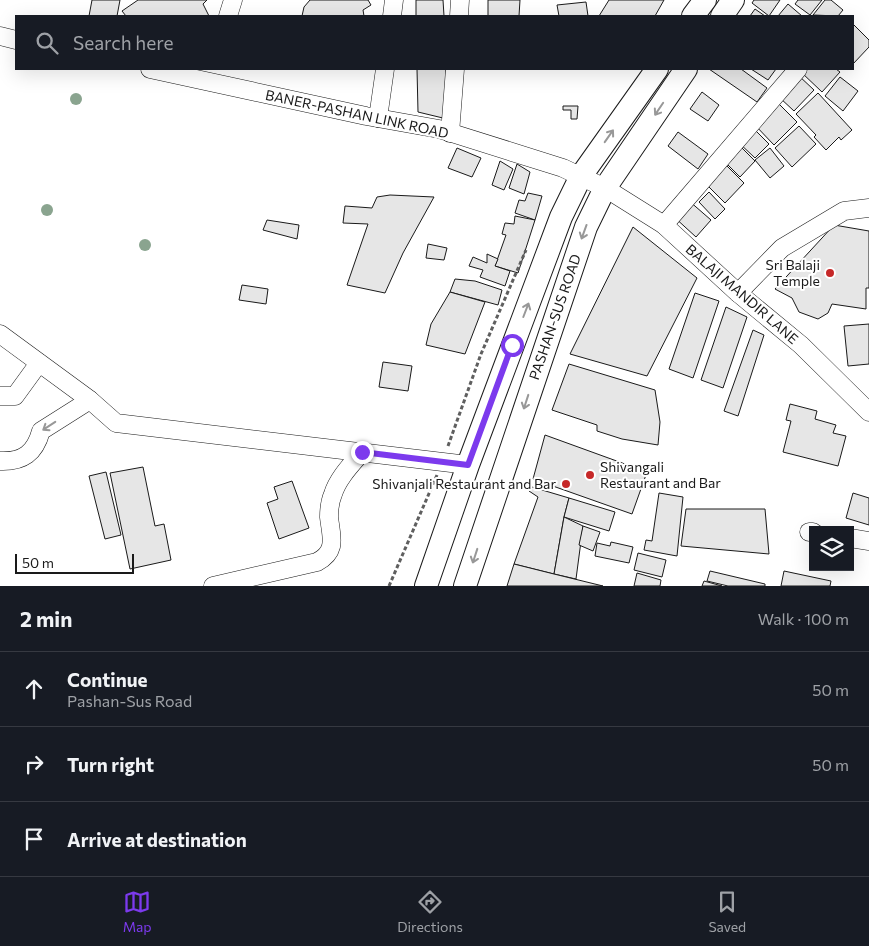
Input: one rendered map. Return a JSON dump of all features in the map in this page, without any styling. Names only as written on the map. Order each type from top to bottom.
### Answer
[{"type":"main road","points":[[695,15],[705,0]]},
{"type":"main road","points":[[723,15],[733,0]]},
{"type":"main road","points":[[572,172],[656,70]]},
{"type":"main road","name":"PASHAN-SUS ROAD","points":[[465,586],[586,227],[605,188],[685,70]]},
{"type":"main road","name":"PASHAN-SUS ROAD","points":[[426,586],[468,465],[561,216],[572,172]]},
{"type":"street","points":[[228,15],[233,0]]},
{"type":"street","points":[[392,15],[394,0]]},
{"type":"street","points":[[459,15],[460,0]]},
{"type":"street","points":[[0,36],[15,40]]},
{"type":"street","name":"BANER-PASHAN LINK ROAD","points":[[161,70],[204,74],[379,113],[439,129],[451,128],[572,172],[605,188]]},
{"type":"street","points":[[379,113],[385,70]]},
{"type":"street","points":[[451,128],[455,70]]},
{"type":"street","points":[[664,225],[797,70]]},
{"type":"street","name":"BALAJI MANDIR LANE","points":[[605,188],[664,225],[738,293],[801,345],[869,412]]},
{"type":"street","points":[[738,293],[782,248],[844,211],[869,208]]},
{"type":"street","points":[[0,334],[90,400],[116,423],[468,465]]},
{"type":"street","points":[[0,396],[15,396],[40,363]]},
{"type":"street","points":[[0,461],[11,462],[31,452],[38,442],[41,431],[90,400]]},
{"type":"street","points":[[213,586],[324,559],[329,553],[332,544],[329,516],[333,493],[343,475],[362,452]]},
{"type":"street","points":[[854,539],[869,541]]},
{"type":"path","points":[[389,586],[442,462],[481,354],[530,242]]},
{"type":"building","points":[[92,0],[120,0],[117,15],[89,15]]},
{"type":"building","points":[[138,0],[207,0],[203,4],[208,15],[125,15],[122,11]]},
{"type":"building","points":[[310,0],[368,0],[371,5],[363,10],[364,15],[302,15],[304,7]]},
{"type":"building","points":[[416,0],[443,0],[444,15],[416,15]]},
{"type":"building","points":[[488,0],[520,0],[519,15],[488,15]]},
{"type":"building","points":[[609,0],[664,0],[656,15],[600,15]]},
{"type":"building","points":[[754,0],[780,0],[770,15],[752,3]]},
{"type":"building","points":[[798,0],[822,0],[810,15],[795,4]]},
{"type":"building","points":[[825,0],[831,0],[843,10],[839,15],[813,15]]},
{"type":"building","points":[[586,2],[588,15],[559,15],[557,5]]},
{"type":"building","points":[[788,4],[801,15],[779,15]]},
{"type":"building","points":[[755,9],[764,15],[751,15]]},
{"type":"building","points":[[854,25],[869,40],[869,47],[854,63]]},
{"type":"building","points":[[417,70],[446,70],[447,119],[418,112]]},
{"type":"building","points":[[710,70],[742,70],[767,88],[757,102]]},
{"type":"building","points":[[753,70],[775,70],[768,80]]},
{"type":"building","points":[[803,70],[837,70],[840,72],[822,92],[801,72]]},
{"type":"building","points":[[798,75],[814,90],[794,111],[779,97]]},
{"type":"building","points":[[840,77],[858,91],[843,111],[825,96]]},
{"type":"building","points":[[702,92],[719,105],[708,121],[690,109]]},
{"type":"building","points":[[818,93],[852,130],[841,140],[839,137],[826,150],[814,137],[816,135],[796,114]]},
{"type":"building","points":[[776,101],[797,122],[774,145],[753,123]]},
{"type":"building","points":[[563,106],[578,106],[577,119],[571,119],[571,110],[563,110]]},
{"type":"building","points":[[751,126],[769,144],[755,158],[737,141]]},
{"type":"building","points":[[799,126],[816,144],[792,167],[775,148]]},
{"type":"building","points":[[678,132],[708,154],[698,169],[668,146]]},
{"type":"building","points":[[737,143],[755,161],[740,177],[722,159]]},
{"type":"building","points":[[457,148],[481,158],[472,177],[448,168]]},
{"type":"building","points":[[770,148],[784,166],[770,178],[755,160]]},
{"type":"building","points":[[500,161],[513,169],[504,190],[492,185]]},
{"type":"building","points":[[723,162],[744,183],[725,203],[704,182]]},
{"type":"building","points":[[517,164],[530,172],[524,194],[509,188]]},
{"type":"building","points":[[709,192],[725,209],[715,219],[699,202]]},
{"type":"building","points":[[528,193],[542,196],[535,220],[515,213],[519,200],[525,201]]},
{"type":"building","points":[[390,195],[434,197],[403,253],[385,293],[347,285],[368,224],[343,223],[345,206],[372,208],[377,197]]},
{"type":"building","points":[[688,200],[711,220],[696,237],[673,216]]},
{"type":"building","points":[[515,216],[535,220],[518,273],[495,266],[506,235],[502,234],[505,223],[514,224]]},
{"type":"building","points":[[267,220],[299,225],[297,239],[263,230]]},
{"type":"building","points":[[834,225],[869,231],[869,288],[866,288],[866,309],[832,304],[828,313],[818,319],[799,312],[792,298],[775,289]]},
{"type":"building","points":[[633,227],[697,278],[647,376],[570,354]]},
{"type":"building","points":[[428,244],[447,248],[444,260],[426,258]]},
{"type":"building","points":[[487,254],[498,259],[495,266],[510,271],[505,286],[480,277],[483,270],[469,266],[473,257],[487,263]]},
{"type":"building","points":[[455,279],[475,281],[502,290],[498,305],[450,292]]},
{"type":"building","points":[[242,285],[268,289],[266,304],[239,300]]},
{"type":"building","points":[[450,292],[485,302],[465,354],[426,345],[431,324]]},
{"type":"building","points":[[695,293],[719,301],[693,378],[669,369]]},
{"type":"building","points":[[726,307],[747,317],[723,388],[701,380]]},
{"type":"building","points":[[869,324],[869,364],[848,366],[844,326]]},
{"type":"building","points":[[753,330],[764,335],[738,416],[724,411]]},
{"type":"building","points":[[383,362],[412,366],[408,391],[379,387]]},
{"type":"building","points":[[569,364],[655,390],[660,422],[658,445],[622,439],[597,431],[597,425],[552,410]]},
{"type":"building","points":[[790,404],[817,411],[815,419],[836,425],[833,433],[846,436],[838,466],[783,452],[791,421],[786,420]]},
{"type":"building","name":"Shivangali Restaurant and Bar","points":[[545,435],[647,472],[632,514],[533,479]]},
{"type":"building","points":[[143,467],[155,526],[164,524],[171,560],[130,569],[110,473]]},
{"type":"building","points":[[106,472],[121,535],[105,539],[89,476]]},
{"type":"building","points":[[292,481],[309,528],[279,539],[267,503],[278,499],[274,487]]},
{"type":"building","points":[[532,487],[569,498],[554,574],[514,564],[538,497],[529,491]]},
{"type":"building","points":[[659,493],[683,497],[677,556],[644,550],[646,540],[652,541]]},
{"type":"building","points":[[853,493],[869,498],[869,525],[846,518]]},
{"type":"building","points":[[569,498],[615,512],[609,531],[564,517]]},
{"type":"building","points":[[686,509],[765,509],[769,554],[681,546]]},
{"type":"building","points":[[564,517],[583,526],[576,579],[554,574]]},
{"type":"building","points":[[583,526],[600,532],[593,551],[579,545]]},
{"type":"building","points":[[611,542],[633,547],[629,563],[595,556],[597,543],[610,546]]},
{"type":"building","points":[[638,553],[666,560],[662,577],[634,570]]},
{"type":"building","points":[[514,564],[554,574],[603,586],[507,586]]},
{"type":"building","points":[[710,571],[765,584],[765,586],[728,586],[707,581]]},
{"type":"building","points":[[784,571],[831,581],[830,586],[781,586]]},
{"type":"building","points":[[637,573],[661,580],[660,586],[634,586]]},
{"type":"building","points":[[704,581],[722,586],[702,586]]},
{"type":"place","name":"Sri Balaji Temple","points":[[830,273]]},
{"type":"place","name":"Shivangali Restaurant and Bar","points":[[590,475]]},
{"type":"place","name":"Shivanjali Restaurant and Bar","points":[[566,484]]},
{"type":"route","points":[[362,452],[468,465],[512,345]]}]
